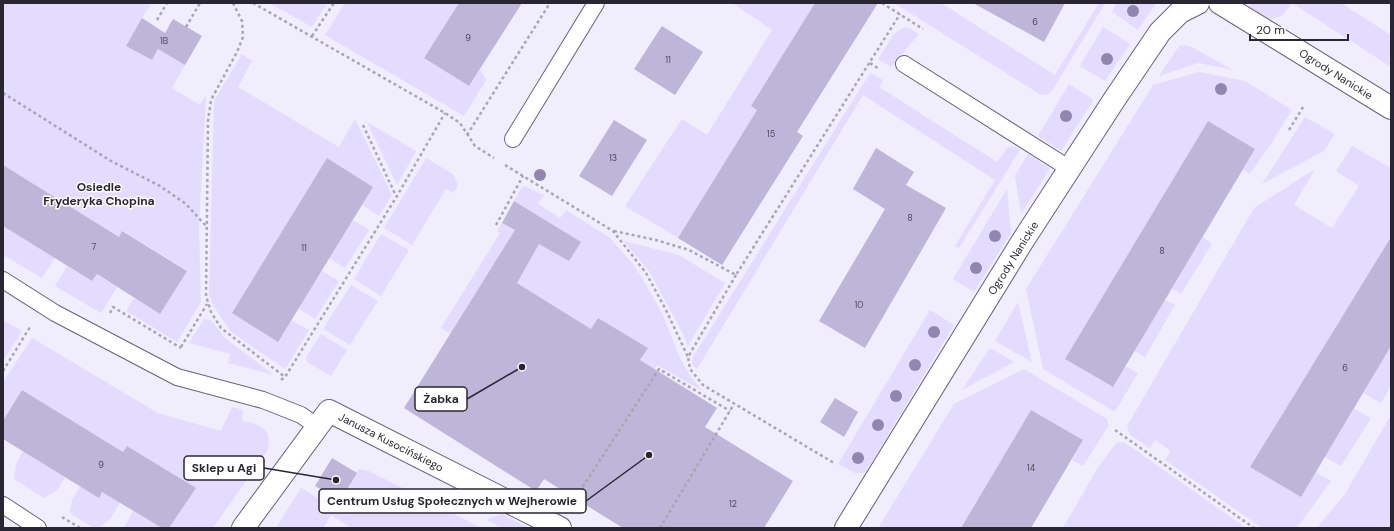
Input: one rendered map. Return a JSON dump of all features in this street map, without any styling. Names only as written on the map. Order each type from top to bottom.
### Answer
[{"type":"street","name":"Ogrody Nanickie","points":[[846,528],[1022,242],[1114,100],[1160,32],[1180,12],[1198,3]]},
{"type":"street","name":"Ogrody Nanickie","points":[[1220,3],[1391,108]]},
{"type":"street","name":"Janusza Kusocińskiego","points":[[243,528],[329,411],[560,528]]},
{"type":"lane","points":[[513,139],[596,3]]},
{"type":"lane","points":[[904,64],[1070,169]]},
{"type":"lane","points":[[3,280],[43,306],[177,377],[263,400],[301,415],[318,427]]},
{"type":"lane","points":[[3,505],[38,528]]},
{"type":"path","points":[[157,20],[167,3]]},
{"type":"path","points":[[186,27],[200,3]]},
{"type":"path","points":[[233,3],[242,21],[243,37],[237,52],[211,100],[208,121],[207,304],[221,328],[285,377],[397,196],[445,113]]},
{"type":"path","points":[[253,3],[445,113],[460,123],[474,146],[613,230],[656,240],[689,250],[736,275]]},
{"type":"path","points":[[312,36],[334,3]]},
{"type":"path","points":[[467,135],[550,3]]},
{"type":"path","points":[[882,3],[923,29]]},
{"type":"path","points":[[688,357],[736,275],[900,14]]},
{"type":"path","points":[[3,93],[111,161],[160,186],[186,204],[207,228]]},
{"type":"path","points":[[1289,130],[1303,107]]},
{"type":"path","points":[[363,125],[397,196]]},
{"type":"path","points":[[496,225],[523,176]]},
{"type":"path","points":[[613,230],[646,273],[666,310],[688,357],[690,369],[703,385],[834,463]]},
{"type":"path","points":[[179,351],[207,304]]},
{"type":"path","points":[[3,371],[43,306]]},
{"type":"path","points":[[109,314],[113,307],[181,348]]},
{"type":"path","points":[[570,508],[659,369],[730,411]]},
{"type":"path","points":[[660,528],[734,404]]},
{"type":"path","points":[[1115,430],[1254,528]]},
{"type":"shaded area","points":[[3,3],[151,3],[126,46],[152,60],[158,49],[185,65],[172,88],[200,105],[206,95],[199,227],[201,302],[177,342],[126,311],[134,298],[160,314],[187,270],[123,231],[119,237],[3,165]]},
{"type":"shaded area","points":[[269,3],[327,3],[312,27]]},
{"type":"shaded area","points":[[345,3],[459,3],[424,58],[469,86],[480,70],[486,80],[464,116],[325,35]]},
{"type":"shaded area","points":[[732,3],[815,3],[751,106],[757,110],[678,238],[625,206],[682,119],[707,135],[772,30]]},
{"type":"shaded area","points":[[894,3],[941,3],[1055,75],[1099,3],[1105,3],[1052,91],[1041,95]]},
{"type":"shaded area","points":[[1117,3],[1156,3],[1138,30],[1112,12]]},
{"type":"shaded area","points":[[1250,3],[1292,3],[1282,16],[1270,19],[1251,8]]},
{"type":"shaded area","points":[[1292,3],[1341,3],[1391,35],[1391,67]]},
{"type":"shaded area","points":[[904,27],[909,28],[919,34],[891,67],[878,59],[894,34]]},
{"type":"shaded area","points":[[1103,27],[1130,44],[1105,81],[1080,66]]},
{"type":"shaded area","points":[[1179,46],[1190,46],[1233,70],[1198,63],[1159,76]]},
{"type":"shaded area","points":[[242,54],[252,61],[238,87],[339,147],[355,119],[392,195],[379,216],[362,205],[373,187],[327,158],[232,313],[278,341],[291,320],[309,330],[285,369],[231,332],[213,305],[209,294],[214,101]]},
{"type":"shaded area","points":[[1199,72],[1245,81],[1292,110],[1250,174],[1243,170],[1255,149],[1208,121],[1078,337],[1065,359],[1112,387],[1125,366],[1138,373],[1116,410],[1113,411],[1043,369],[1026,289],[1153,85]]},
{"type":"shaded area","points":[[870,73],[883,80],[879,87],[997,162],[1008,147],[1016,147],[1020,150],[959,248],[955,246],[995,180],[863,95],[697,369],[694,367],[692,361],[693,357]]},
{"type":"shaded area","points":[[1069,84],[1091,98],[1093,101],[1061,151],[1038,136]]},
{"type":"shaded area","points":[[1305,117],[1335,134],[1324,151],[1262,184]]},
{"type":"shaded area","points":[[367,122],[416,151],[397,185]]},
{"type":"shaded area","points":[[1352,146],[1391,168],[1391,237],[1250,467],[1301,497],[1316,472],[1331,481],[1297,528],[1262,528],[1165,460],[1171,451],[1155,440],[1150,448],[1130,435],[1127,426],[1254,208],[1315,169],[1294,205],[1332,228],[1359,186],[1336,171]]},
{"type":"shaded area","points":[[1028,154],[1050,169],[1021,214],[1015,176]]},
{"type":"shaded area","points":[[426,158],[453,174],[458,185],[454,193],[446,189],[412,245],[384,228]]},
{"type":"shaded area","points":[[525,186],[544,195],[538,204],[560,218],[566,210],[609,237],[633,264],[662,313],[680,358],[689,374],[701,390],[657,365],[594,466],[610,410],[648,348],[598,318],[591,329],[492,267],[450,334],[441,328],[500,233],[497,231],[502,223],[539,243],[550,223],[514,201],[522,187]]},
{"type":"shaded area","points":[[1007,189],[1011,233],[974,292],[953,279]]},
{"type":"shaded area","points":[[353,220],[369,230],[345,268],[329,258]]},
{"type":"shaded area","points":[[5,227],[55,258],[42,278],[3,255],[3,230]]},
{"type":"shaded area","points":[[381,234],[409,250],[381,296],[354,279]]},
{"type":"shaded area","points":[[1203,237],[1212,244],[1181,294],[1172,289]]},
{"type":"shaded area","points":[[624,241],[679,255],[725,283],[688,346],[649,271]]},
{"type":"shaded area","points":[[67,266],[92,281],[96,274],[117,287],[101,313],[55,286]]},
{"type":"shaded area","points":[[322,271],[339,281],[315,319],[298,308]]},
{"type":"shaded area","points":[[351,285],[378,301],[350,345],[323,329]]},
{"type":"shaded area","points":[[1165,300],[1175,305],[1145,357],[1134,351]]},
{"type":"shaded area","points":[[1018,302],[1032,362],[995,341]]},
{"type":"shaded area","points":[[930,310],[954,325],[871,463],[864,473],[855,473],[838,464]]},
{"type":"shaded area","points":[[204,319],[211,320],[225,338],[274,375],[228,363],[230,354],[189,343]]},
{"type":"shaded area","points":[[3,320],[22,331],[3,361]]},
{"type":"shaded area","points":[[321,334],[347,350],[331,376],[307,362],[306,357]]},
{"type":"shaded area","points":[[32,338],[158,413],[221,431],[232,407],[243,410],[242,421],[260,426],[264,429],[269,437],[267,451],[213,528],[169,528],[196,488],[127,446],[123,452],[22,390],[3,421],[3,382]]},
{"type":"shaded area","points":[[990,348],[1014,362],[962,390]]},
{"type":"shaded area","points":[[1389,349],[1391,351],[1391,386],[1381,403],[1363,393]]},
{"type":"shaded area","points":[[1024,369],[1107,419],[1109,425],[1083,466],[1072,460],[1083,440],[1031,410],[961,528],[878,528],[954,404]]},
{"type":"shaded area","points":[[1354,409],[1371,418],[1341,466],[1325,457]]},
{"type":"shaded area","points":[[1391,415],[1391,528],[1317,528],[1345,494]]},
{"type":"shaded area","points":[[1124,442],[1246,528],[1063,528],[1097,469],[1116,443]]},
{"type":"shaded area","points":[[23,451],[65,477],[57,490],[44,498],[14,479],[16,464]]},
{"type":"shaded area","points":[[359,469],[369,471],[482,528],[351,528],[331,515],[323,528],[276,528],[301,488],[336,509]]},
{"type":"shaded area","points":[[80,486],[99,497],[103,491],[120,502],[111,518],[99,528],[94,528],[70,513],[72,500]]},
{"type":"shaded area","points":[[133,511],[162,528],[124,528]]},
{"type":"shaded area","points":[[502,514],[529,528],[502,528],[486,520]]},
{"type":"building","points":[[459,3],[522,3],[469,86],[424,58]]},
{"type":"building","points":[[815,3],[878,3],[797,132],[803,136],[722,265],[678,238],[757,110],[751,106]]},
{"type":"building","points":[[973,3],[1065,3],[1044,42]]},
{"type":"building","points":[[142,18],[165,33],[173,19],[202,36],[185,65],[158,49],[152,60],[126,46]]},
{"type":"building","points":[[662,26],[703,52],[675,95],[634,69]]},
{"type":"building","points":[[614,120],[647,140],[612,196],[579,176]]},
{"type":"building","points":[[1208,121],[1255,149],[1113,387],[1065,359]]},
{"type":"building","points":[[876,148],[914,172],[906,185],[946,208],[865,348],[819,321],[885,209],[853,189]]},
{"type":"building","points":[[327,158],[373,187],[278,342],[232,313]]},
{"type":"building","points":[[3,165],[119,237],[122,231],[187,271],[160,314],[97,274],[92,281],[3,226]]},
{"type":"building","points":[[514,201],[581,242],[569,261],[539,244],[517,283],[591,329],[598,318],[648,348],[640,360],[717,408],[705,427],[793,481],[764,528],[623,528],[544,479],[536,491],[404,408],[515,230],[502,223]]},
{"type":"building","points":[[1391,237],[1391,346],[1301,497],[1250,467]]},
{"type":"building","points":[[22,390],[123,452],[127,446],[196,488],[169,528],[162,528],[102,492],[99,498],[3,439],[3,421]]},
{"type":"building","points":[[835,398],[858,412],[844,437],[820,422]]},
{"type":"building","points":[[1031,410],[1083,440],[1031,528],[961,528]]},
{"type":"building","points":[[332,458],[357,473],[340,501],[315,486]]},
{"type":"place","name":"Żabka","points":[[522,367]]},
{"type":"place","name":"Centrum Usług Społecznych w Wejherowie","points":[[649,455]]},
{"type":"place","name":"Sklep u Agi","points":[[336,480]]},
{"type":"district","name":"Osiedle Fryderyka Chopina","points":[[99,194]]}]
